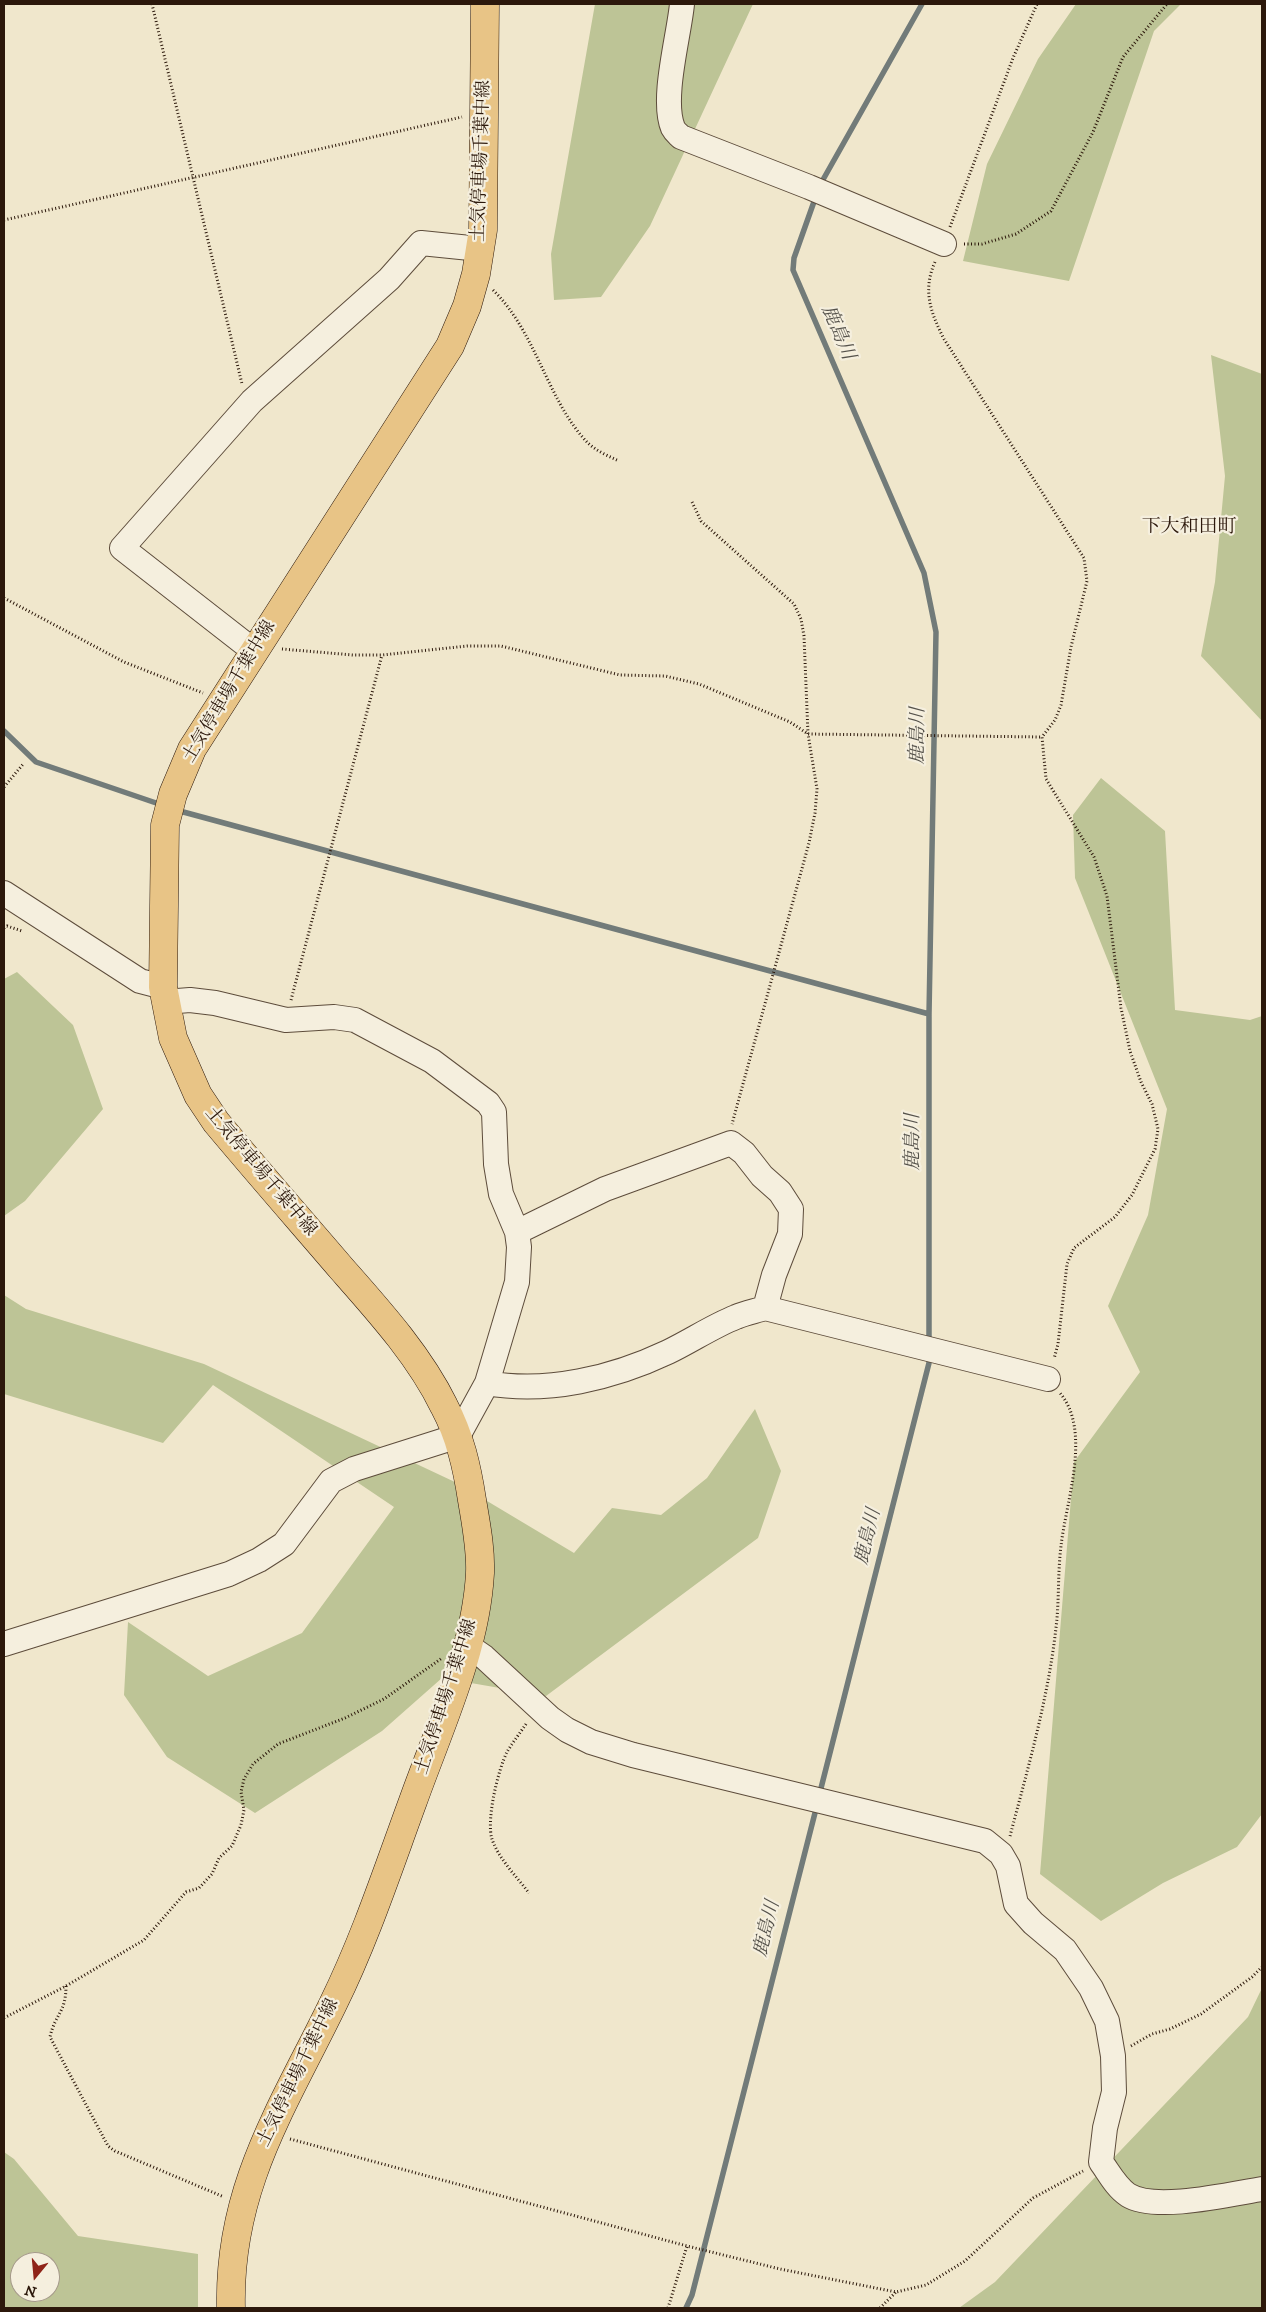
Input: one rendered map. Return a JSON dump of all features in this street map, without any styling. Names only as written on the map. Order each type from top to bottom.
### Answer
[{"type":"main road","name":"土気停車場千葉中線","points":[[231,2308],[230,2283],[243,2205],[268,2131],[333,2003],[371,1916],[466,1652],[476,1610],[480,1569],[468,1469],[458,1436],[443,1403],[421,1367],[373,1305],[216,1122],[198,1095],[185,1068],[173,1038],[164,995],[165,825],[172,794],[192,749],[450,346],[467,306],[483,230],[485,4]]},
{"type":"street","points":[[682,4],[671,79],[670,114],[674,130],[681,137],[817,190],[944,244]]},
{"type":"street","points":[[257,647],[122,548],[248,406],[389,279],[421,242],[478,261]]},
{"type":"street","points":[[4,893],[164,995],[215,1003],[286,1020],[334,1017],[355,1020],[432,1061],[488,1103],[494,1112],[496,1164],[501,1194],[517,1232],[519,1247],[518,1282],[487,1383],[458,1436],[354,1468],[331,1481],[284,1544],[259,1560],[229,1574],[4,1644]]},
{"type":"street","points":[[517,1232],[605,1189],[730,1143],[744,1153],[762,1176],[780,1192],[791,1209],[790,1234],[774,1275],[765,1308]]},
{"type":"street","points":[[487,1383],[506,1386],[533,1386],[597,1378],[667,1352],[737,1316],[765,1308],[1048,1379]]},
{"type":"street","points":[[466,1652],[484,1657],[567,1730],[591,1742],[633,1755],[984,1842],[1001,1854],[1008,1866],[1016,1904],[1033,1923],[1064,1950],[1091,1988],[1107,2021],[1113,2056],[1114,2092],[1105,2128],[1101,2162],[1115,2182],[1129,2195],[1150,2201],[1176,2202],[1262,2189]]},
{"type":"path","points":[[152,4],[248,406]]},
{"type":"path","points":[[1004,1859],[1040,1719],[1057,1619],[1061,1547],[1077,1439],[1069,1404],[1048,1379],[1058,1344],[1068,1264],[1074,1248],[1115,1217],[1132,1195],[1155,1149],[1158,1129],[1152,1104],[1141,1082],[1130,1051],[1121,1008],[1107,896],[1094,857],[1046,778],[1042,737],[1055,720],[1061,706],[1071,647],[1086,588],[1084,558],[944,339],[930,312],[929,276],[944,244],[1013,58],[1037,4]]},
{"type":"path","points":[[944,244],[982,244],[1016,234],[1051,211],[1093,132],[1123,57],[1167,4]]},
{"type":"path","points":[[4,220],[484,112]]},
{"type":"path","points":[[478,261],[518,320],[570,419],[587,443],[619,461]]},
{"type":"path","points":[[692,502],[701,521],[794,604],[801,619],[804,636],[808,734],[817,789],[815,814],[809,843],[732,1125],[730,1143]]},
{"type":"path","points":[[4,598],[124,662],[223,700]]},
{"type":"path","points":[[257,647],[296,652],[382,655],[467,646],[501,646],[620,675],[666,676],[699,684],[790,722],[808,734],[1042,737]]},
{"type":"path","points":[[286,1020],[308,928],[382,655]]},
{"type":"path","points":[[4,788],[24,763]]},
{"type":"path","points":[[4,2018],[66,1986],[144,1940],[186,1892],[199,1888],[219,1858],[232,1846],[241,1825],[244,1810],[241,1792],[244,1779],[253,1764],[278,1744],[346,1718],[384,1698],[439,1659],[466,1652]]},
{"type":"path","points":[[529,1892],[500,1854],[491,1838],[491,1815],[500,1772],[507,1753],[538,1706]]},
{"type":"path","points":[[1152,2034],[1170,2030],[1200,2014],[1252,1977],[1262,1967]]},
{"type":"path","points":[[66,1986],[66,2000],[62,2011],[52,2025],[50,2037],[108,2146],[115,2151],[243,2205]]},
{"type":"path","points":[[268,2131],[304,2144],[687,2246],[780,2269],[896,2292],[926,2285],[965,2261],[1033,2198],[1101,2162]]},
{"type":"path","points":[[668,2308],[687,2246]]},
{"type":"path","points":[[880,2308],[896,2292]]},
{"type":"green space","points":[[595,4],[753,4],[650,226],[601,297],[554,300],[551,254]]},
{"type":"green space","points":[[1076,4],[1181,4],[1154,31],[1069,281],[963,261],[987,164],[1038,59]]},
{"type":"green space","points":[[1211,355],[1262,374],[1262,721],[1201,656],[1215,582],[1225,476]]},
{"type":"green space","points":[[1101,778],[1165,831],[1175,1010],[1250,1020],[1262,1016],[1262,1814],[1237,1847],[1163,1883],[1101,1921],[1040,1874],[1074,1462],[1140,1372],[1108,1306],[1148,1215],[1167,1109],[1075,878],[1073,815]]},
{"type":"green space","points":[[17,972],[73,1025],[103,1109],[25,1201],[4,1216],[4,979]]},
{"type":"green space","points":[[4,1295],[26,1309],[204,1364],[457,1483],[574,1553],[612,1508],[661,1515],[707,1478],[755,1409],[781,1471],[758,1538],[546,1696],[442,1678],[382,1731],[255,1813],[167,1757],[124,1695],[128,1622],[208,1676],[302,1633],[394,1507],[213,1385],[163,1443],[4,1394]]},
{"type":"green space","points":[[1262,1988],[1262,2308],[959,2308],[995,2282],[1248,2017]]},
{"type":"green space","points":[[4,2152],[14,2159],[78,2236],[198,2254],[198,2308],[4,2308]]},
{"type":"waterway","name":"鹿島川","points":[[820,185],[922,4]]},
{"type":"waterway","name":"鹿島川","points":[[816,196],[794,258],[793,270],[924,573],[936,632],[929,1014],[929,1344]]},
{"type":"waterway","points":[[4,731],[36,762],[162,805]]},
{"type":"waterway","points":[[176,810],[929,1014]]},
{"type":"waterway","name":"鹿島川","points":[[819,1796],[929,1363],[929,1354]]},
{"type":"waterway","name":"鹿島川","points":[[686,2308],[692,2295],[817,1805]]},
{"type":"district","name":"下大和田町","points":[[1189,528]]}]
